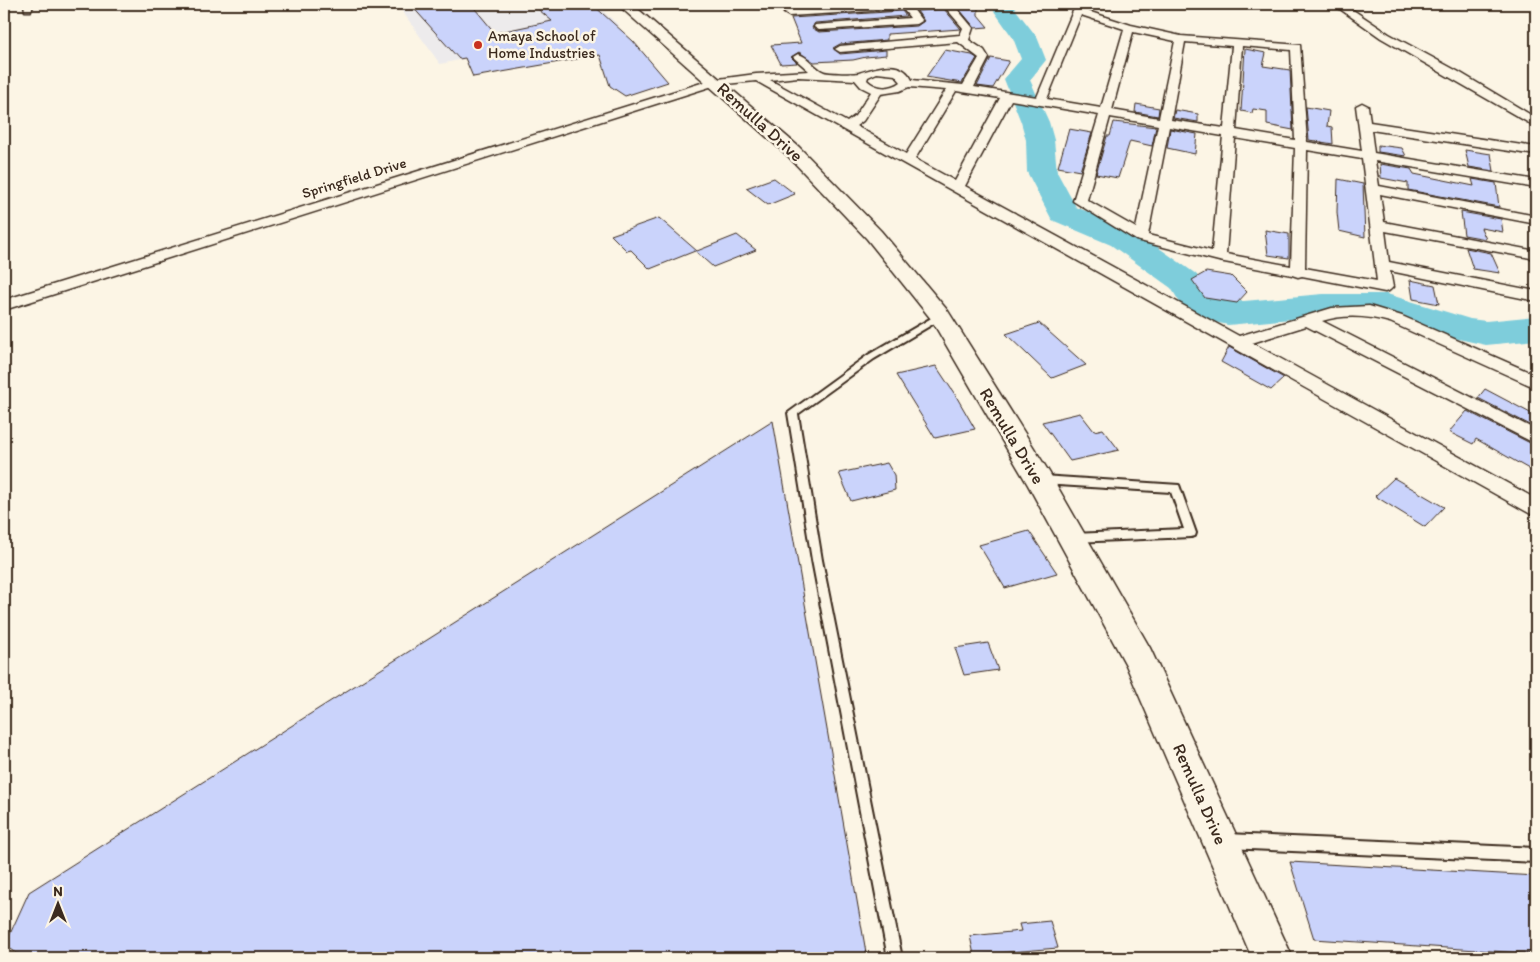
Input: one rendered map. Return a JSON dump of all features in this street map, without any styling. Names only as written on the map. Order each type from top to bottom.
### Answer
[{"type":"main road","name":"Remulla Drive","points":[[624,4],[793,151],[874,235],[940,316],[1039,479],[1139,658],[1274,958]]},
{"type":"street","points":[[789,14],[944,4]]},
{"type":"street","points":[[948,4],[968,28],[963,41],[980,52],[984,58],[967,89]]},
{"type":"street","points":[[1338,4],[1385,36],[1455,74],[1536,123]]},
{"type":"street","points":[[824,35],[917,21],[906,6]]},
{"type":"street","points":[[958,187],[1024,98],[1078,11],[1129,28],[1181,39],[1296,47],[1301,145],[1298,272]]},
{"type":"street","points":[[812,12],[824,35],[862,69],[862,84],[878,90],[893,90],[907,83],[953,87],[1536,184]]},
{"type":"street","points":[[1129,28],[1080,200],[1141,237],[1219,257],[1384,287],[1362,106]]},
{"type":"street","points":[[840,49],[876,44],[964,38]]},
{"type":"street","points":[[1141,237],[1181,39]]},
{"type":"street","points":[[1219,257],[1237,44]]},
{"type":"street","points":[[798,57],[821,76]]},
{"type":"street","name":"Springfield Drive","points":[[4,305],[715,82],[798,74],[821,76],[862,69],[896,72],[905,77],[907,83]]},
{"type":"street","points":[[756,77],[1536,508]]},
{"type":"street","points":[[908,161],[953,87]]},
{"type":"street","points":[[848,127],[860,118],[878,90]]},
{"type":"street","points":[[1365,125],[1536,151]]},
{"type":"street","points":[[1372,190],[1536,220]]},
{"type":"street","points":[[1377,225],[1536,255]]},
{"type":"street","points":[[1382,265],[1536,296]]},
{"type":"street","points":[[1235,343],[1332,313],[1369,310],[1396,319],[1536,382]]},
{"type":"street","points":[[1307,320],[1536,438]]},
{"type":"lane","points":[[895,958],[817,560],[794,414],[871,357],[940,316]]},
{"type":"lane","points":[[1039,479],[1175,488],[1191,533],[1073,538]]},
{"type":"lane","points":[[1221,841],[1536,855]]},
{"type":"shaded area","name":"Amaya School of Home Industries","points":[[397,4],[595,4],[620,26],[440,64]]},
{"type":"building","points":[[410,4],[471,4],[495,33],[552,21],[532,4],[592,4],[633,41],[668,82],[625,96],[610,86],[600,55],[473,77],[465,58],[459,59]]},
{"type":"building","points":[[868,4],[787,9],[786,6]]},
{"type":"building","points":[[955,4],[978,4],[978,15],[988,27],[975,28]]},
{"type":"building","points":[[944,9],[961,29],[887,34],[887,40],[840,44],[833,48],[840,54],[886,50],[886,55],[853,60],[814,62],[799,52],[791,57],[797,63],[781,64],[771,45],[801,43],[791,18],[902,11],[906,16],[815,23],[812,28],[819,32],[917,26],[924,21],[917,11]]},
{"type":"building","points":[[1245,49],[1266,53],[1263,66],[1290,70],[1293,130],[1267,125],[1267,111],[1253,109],[1252,113],[1241,111]]},
{"type":"building","points":[[945,50],[972,55],[977,58],[962,83],[926,77]]},
{"type":"building","points":[[991,58],[1009,61],[993,88],[977,86]]},
{"type":"building","points":[[1136,104],[1159,108],[1158,116],[1135,112]]},
{"type":"building","points":[[1306,107],[1329,111],[1327,126],[1332,127],[1333,144],[1309,140]]},
{"type":"building","points":[[1175,110],[1198,114],[1198,122],[1173,118]]},
{"type":"building","points":[[1114,122],[1156,127],[1152,146],[1130,141],[1118,178],[1096,174],[1107,136],[1110,136]]},
{"type":"building","points":[[1069,129],[1092,133],[1080,171],[1058,167]]},
{"type":"building","points":[[1170,129],[1197,134],[1195,154],[1167,148]]},
{"type":"building","points":[[1378,145],[1402,148],[1406,156],[1378,152]]},
{"type":"building","points":[[1465,150],[1491,154],[1494,171],[1469,167]]},
{"type":"building","points":[[1380,164],[1411,169],[1414,174],[1474,186],[1472,179],[1496,183],[1499,207],[1408,190],[1408,183],[1381,178]]},
{"type":"building","points":[[774,178],[795,194],[768,205],[746,188]]},
{"type":"building","points":[[1338,179],[1363,184],[1365,237],[1339,231],[1337,212]]},
{"type":"building","points":[[1461,212],[1501,219],[1503,232],[1481,228],[1486,239],[1464,235]]},
{"type":"building","points":[[659,218],[697,251],[737,235],[756,250],[713,267],[695,251],[650,269],[631,250],[627,251],[611,235]]},
{"type":"building","points":[[1265,230],[1289,234],[1289,258],[1268,255]]},
{"type":"building","points":[[1466,248],[1491,253],[1500,273],[1473,269]]},
{"type":"building","points":[[1206,272],[1231,276],[1247,292],[1237,303],[1205,298],[1192,280]]},
{"type":"building","points":[[1410,280],[1435,285],[1439,304],[1413,299]]},
{"type":"building","points":[[1039,323],[1086,365],[1052,378],[1006,334]]},
{"type":"building","points":[[1229,347],[1284,378],[1271,390],[1221,362]]},
{"type":"building","points":[[936,366],[975,429],[935,438],[896,375]]},
{"type":"building","points":[[1485,389],[1536,416],[1536,428],[1478,398]]},
{"type":"building","points":[[1467,411],[1536,446],[1536,473],[1476,439],[1473,444],[1449,432]]},
{"type":"building","points":[[1080,413],[1094,431],[1103,429],[1119,450],[1070,461],[1042,422]]},
{"type":"building","points":[[773,421],[867,958],[24,958],[5,945],[29,892]]},
{"type":"building","points":[[887,463],[894,475],[895,490],[851,501],[839,473]]},
{"type":"building","points":[[1394,478],[1444,507],[1425,527],[1375,496]]},
{"type":"building","points":[[1029,531],[1057,573],[1005,588],[979,545]]},
{"type":"building","points":[[988,643],[998,670],[964,675],[955,648]]},
{"type":"building","points":[[1290,862],[1536,876],[1536,954],[1314,939]]},
{"type":"building","points":[[1050,921],[1058,948],[974,955],[970,936],[1021,931],[1019,924]]},
{"type":"waterway","points":[[1003,4],[1005,11],[1025,37],[1034,60],[1017,79],[1035,122],[1040,140],[1042,172],[1063,213],[1123,238],[1184,281],[1195,298],[1228,314],[1323,305],[1387,305],[1467,330],[1486,333],[1536,328]]},
{"type":"place","name":"Amaya School of Home Industries","points":[[478,45]]}]
